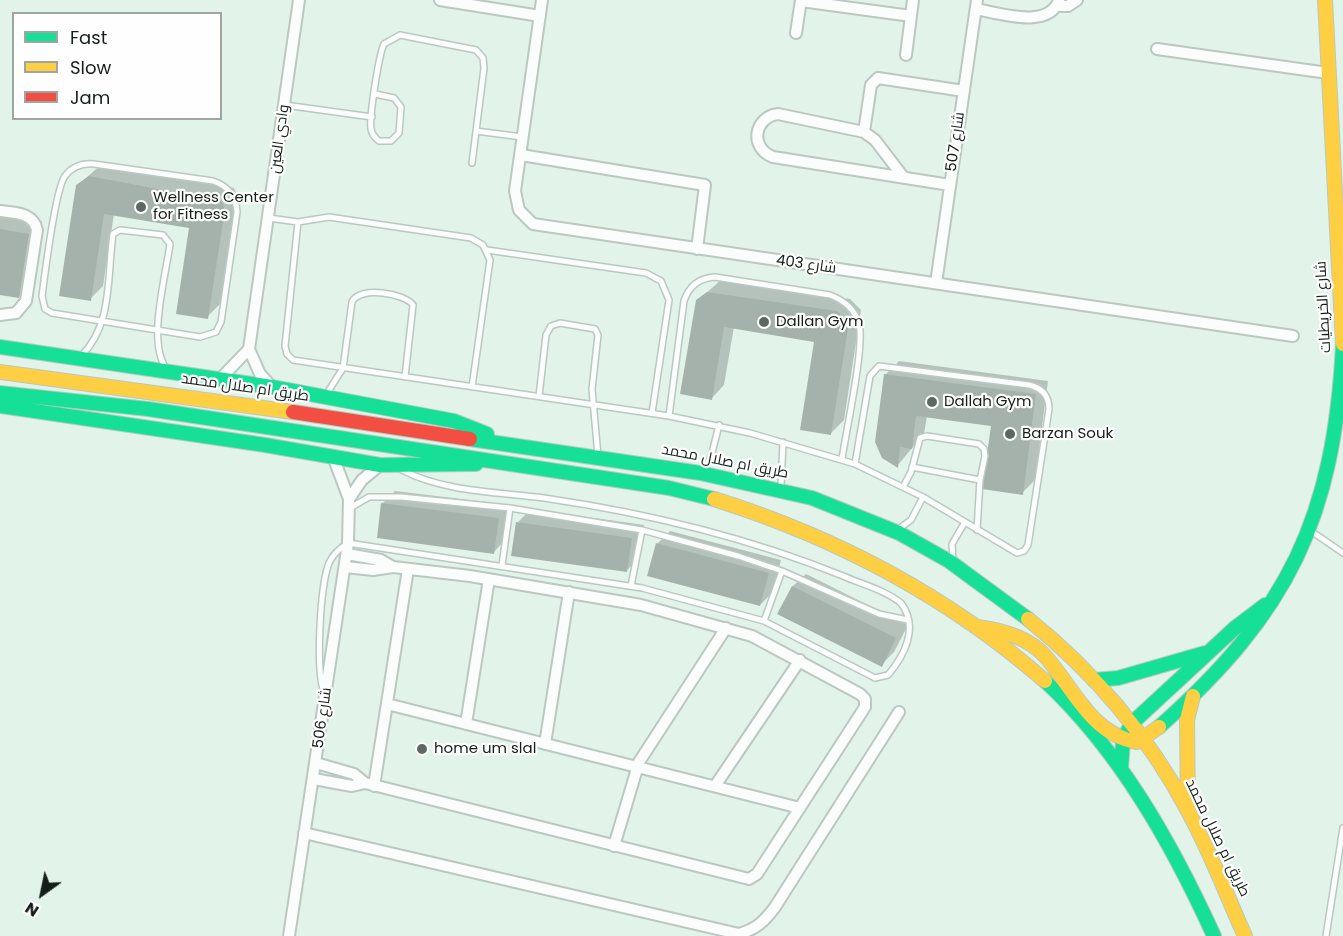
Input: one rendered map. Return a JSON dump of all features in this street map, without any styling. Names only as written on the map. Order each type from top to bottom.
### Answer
[{"type":"street","name":"وادي العين","points":[[249,349],[299,0]]},
{"type":"street","points":[[440,0],[540,16]]},
{"type":"street","name":"شارع 403","points":[[543,0],[520,155],[516,201],[519,210],[533,224],[1293,336]]},
{"type":"street","points":[[796,33],[801,0],[911,16]]},
{"type":"street","points":[[906,55],[913,0]]},
{"type":"street","points":[[976,4],[1038,17],[1047,15],[1058,3],[1068,6],[1077,0]]},
{"type":"street","name":"شارع الخريطيات","points":[[1143,739],[1233,659],[1273,600],[1311,531],[1339,444],[1343,339],[1334,131],[1328,73],[1325,0]]},
{"type":"street","name":"شارع 507","points":[[936,284],[976,4]]},
{"type":"street","points":[[1157,49],[1328,73]]},
{"type":"street","points":[[864,132],[872,85],[878,78],[964,91]]},
{"type":"street","points":[[904,178],[875,141],[864,132],[778,114],[768,116],[760,123],[757,138],[760,148],[773,157],[904,178],[950,185]]},
{"type":"street","points":[[520,155],[705,185],[697,249]]},
{"type":"street","points":[[0,211],[27,216],[34,221],[37,230],[26,301],[16,313],[0,315]]},
{"type":"street","points":[[0,347],[221,378],[454,421],[476,428],[497,441]]},
{"type":"street","points":[[221,378],[249,349],[260,374],[272,387]]},
{"type":"street","name":"طريق ام صلال محمد","points":[[0,372],[150,391],[497,441],[700,473],[781,488],[841,508],[893,531],[957,568],[1035,623],[1094,680],[1143,739],[1188,808],[1245,936]]},
{"type":"street","points":[[0,393],[148,409],[669,488],[761,513],[829,540],[867,558],[975,627],[1047,684],[1120,769],[1172,847],[1214,936]]},
{"type":"street","points":[[0,406],[265,445],[334,459],[387,465],[469,465],[494,460]]},
{"type":"street","name":"شارع 506","points":[[289,936],[348,549],[349,504],[334,459]]},
{"type":"street","points":[[349,504],[362,480],[387,465]]},
{"type":"street","points":[[348,549],[381,560],[393,567]]},
{"type":"street","points":[[314,779],[352,786],[369,785],[749,879],[757,874],[865,703],[860,694],[770,643],[640,604],[489,579],[393,567],[373,570],[345,567]]},
{"type":"street","points":[[369,785],[387,704],[408,569]]},
{"type":"street","points":[[466,724],[489,579]]},
{"type":"street","points":[[545,744],[569,592]]},
{"type":"street","name":"شارع الخريطيات","points":[[1120,769],[1123,741],[1131,724],[1236,627],[1273,600]]},
{"type":"street","points":[[975,627],[1012,635],[1034,647],[1044,655],[1101,726],[1123,741],[1130,743],[1143,739]]},
{"type":"street","points":[[614,846],[636,767],[726,628]]},
{"type":"street","points":[[1094,680],[1118,678],[1208,652]]},
{"type":"street","points":[[715,786],[801,660]]},
{"type":"street","points":[[1188,808],[1187,720],[1193,696]]},
{"type":"street","points":[[387,704],[800,808]]},
{"type":"street","points":[[304,833],[739,934],[752,930],[770,915],[900,712]]},
{"type":"street","points":[[316,763],[354,774],[369,785]]},
{"type":"lane","points":[[375,94],[391,97],[400,104],[402,114],[397,136],[387,142],[376,138],[371,128],[372,117],[375,94],[381,49],[394,36],[472,47],[480,54],[484,63],[472,163]]},
{"type":"lane","points":[[285,105],[372,117]]},
{"type":"lane","points":[[476,131],[523,137]]},
{"type":"lane","points":[[93,164],[219,183],[233,196],[237,212],[220,327],[206,337],[158,331],[52,314],[45,309],[41,301],[59,188],[66,175],[76,167],[93,164]]},
{"type":"lane","points":[[269,218],[298,222],[329,217],[471,238],[487,250],[646,273],[661,281],[669,300],[652,413]]},
{"type":"lane","points":[[298,222],[285,346],[287,354],[297,362],[539,396],[719,425],[855,464],[923,497],[1013,552],[1021,553],[1026,548],[1049,409],[1048,399],[1038,388],[879,366],[870,376],[855,464]]},
{"type":"lane","points":[[78,358],[94,342],[103,322],[113,234],[120,230],[163,235],[170,244],[158,331],[160,357],[170,371]]},
{"type":"lane","points":[[472,387],[490,261],[487,250]]},
{"type":"lane","points":[[669,416],[684,301],[689,290],[697,282],[715,277],[830,295],[843,301],[853,312],[860,332],[842,459]]},
{"type":"lane","points":[[325,397],[344,368],[352,302],[360,293],[368,292],[405,298],[413,305],[405,377]]},
{"type":"lane","points":[[539,396],[548,330],[560,323],[595,329],[598,335],[592,381],[592,404],[598,456]]},
{"type":"lane","points":[[700,473],[711,457],[719,425]]},
{"type":"lane","points":[[903,487],[912,467],[917,441],[923,436],[976,442],[985,452],[976,530]]},
{"type":"lane","points":[[781,488],[779,467],[783,442]]},
{"type":"lane","points":[[326,697],[319,674],[318,649],[327,571],[336,552],[348,549],[502,565],[631,586],[764,621],[875,678],[888,675],[909,639],[908,620],[904,607],[892,597],[809,563],[748,542],[626,512],[434,482],[387,465]]},
{"type":"lane","points":[[912,467],[980,480]]},
{"type":"lane","points":[[349,504],[385,496],[510,508],[642,530],[694,543],[782,571],[879,614],[908,620]]},
{"type":"lane","points":[[893,531],[911,520],[923,497]]},
{"type":"lane","points":[[502,565],[510,508]]},
{"type":"lane","points":[[957,568],[952,556],[952,544],[965,522]]},
{"type":"lane","points":[[631,586],[642,530]]},
{"type":"lane","points":[[1311,531],[1334,544],[1343,553]]},
{"type":"lane","points":[[764,621],[782,571]]},
{"type":"lane","points":[[1326,936],[1343,828]]},
{"type":"building","points":[[89,176],[222,201],[225,210],[208,319],[176,314],[189,228],[104,214],[91,301],[59,296],[76,185]]},
{"type":"building","points":[[0,229],[29,234],[19,298],[0,295]]},
{"type":"building","points":[[707,292],[837,311],[849,323],[831,435],[800,430],[814,342],[724,327],[712,400],[680,394],[696,300]]},
{"type":"building","name":"Barzan Souk","points":[[884,374],[1036,394],[1023,495],[982,489],[991,426],[916,416],[912,449],[900,447],[898,468],[882,458],[875,442]]},
{"type":"building","points":[[381,503],[499,518],[494,554],[377,538]]},
{"type":"building","points":[[516,522],[632,538],[627,572],[511,556]]},
{"type":"building","points":[[656,543],[769,573],[760,606],[647,576]]},
{"type":"building","points":[[792,586],[896,638],[882,667],[777,614]]},
{"type":"traffic: fast","points":[[1159,727],[1204,685],[1241,643],[1272,601],[1296,558],[1315,511],[1329,461],[1338,406],[1343,344]]},
{"type":"traffic: fast","points":[[0,347],[272,387],[454,421],[487,434]]},
{"type":"traffic: fast","points":[[0,393],[148,409],[669,488],[714,499]]},
{"type":"traffic: fast","points":[[0,406],[265,445],[380,465],[476,464]]},
{"type":"traffic: fast","points":[[470,439],[700,473],[812,498],[899,533],[949,561],[1028,619]]},
{"type":"traffic: fast","points":[[1121,769],[1123,741],[1131,724],[1236,627],[1265,605]]},
{"type":"traffic: fast","points":[[1094,680],[1118,678],[1205,653]]},
{"type":"traffic: fast","points":[[1045,681],[1097,737],[1142,800],[1162,833],[1214,936]]},
{"type":"traffic: slow","points":[[1325,0],[1343,344]]},
{"type":"traffic: slow","points":[[0,372],[293,412]]},
{"type":"traffic: slow","points":[[714,499],[803,532],[889,573],[970,622],[1045,681]]},
{"type":"traffic: slow","points":[[1028,619],[1097,683],[1156,757],[1196,826],[1245,936]]},
{"type":"traffic: slow","points":[[978,627],[996,630],[1031,644],[1045,656],[1095,720],[1121,738],[1137,742],[1159,727]]},
{"type":"traffic: slow","points":[[1188,808],[1187,720],[1193,696]]},
{"type":"traffic: jam","points":[[293,412],[470,439]]},
{"type":"place","name":"Wellness Center for Fitness","points":[[141,207]]},
{"type":"place","name":"Dallan Gym","points":[[764,322]]},
{"type":"place","name":"Dallah Gym","points":[[932,402]]},
{"type":"place","name":"Barzan Souk","points":[[1010,434]]},
{"type":"place","name":"home um slal","points":[[422,749]]}]
